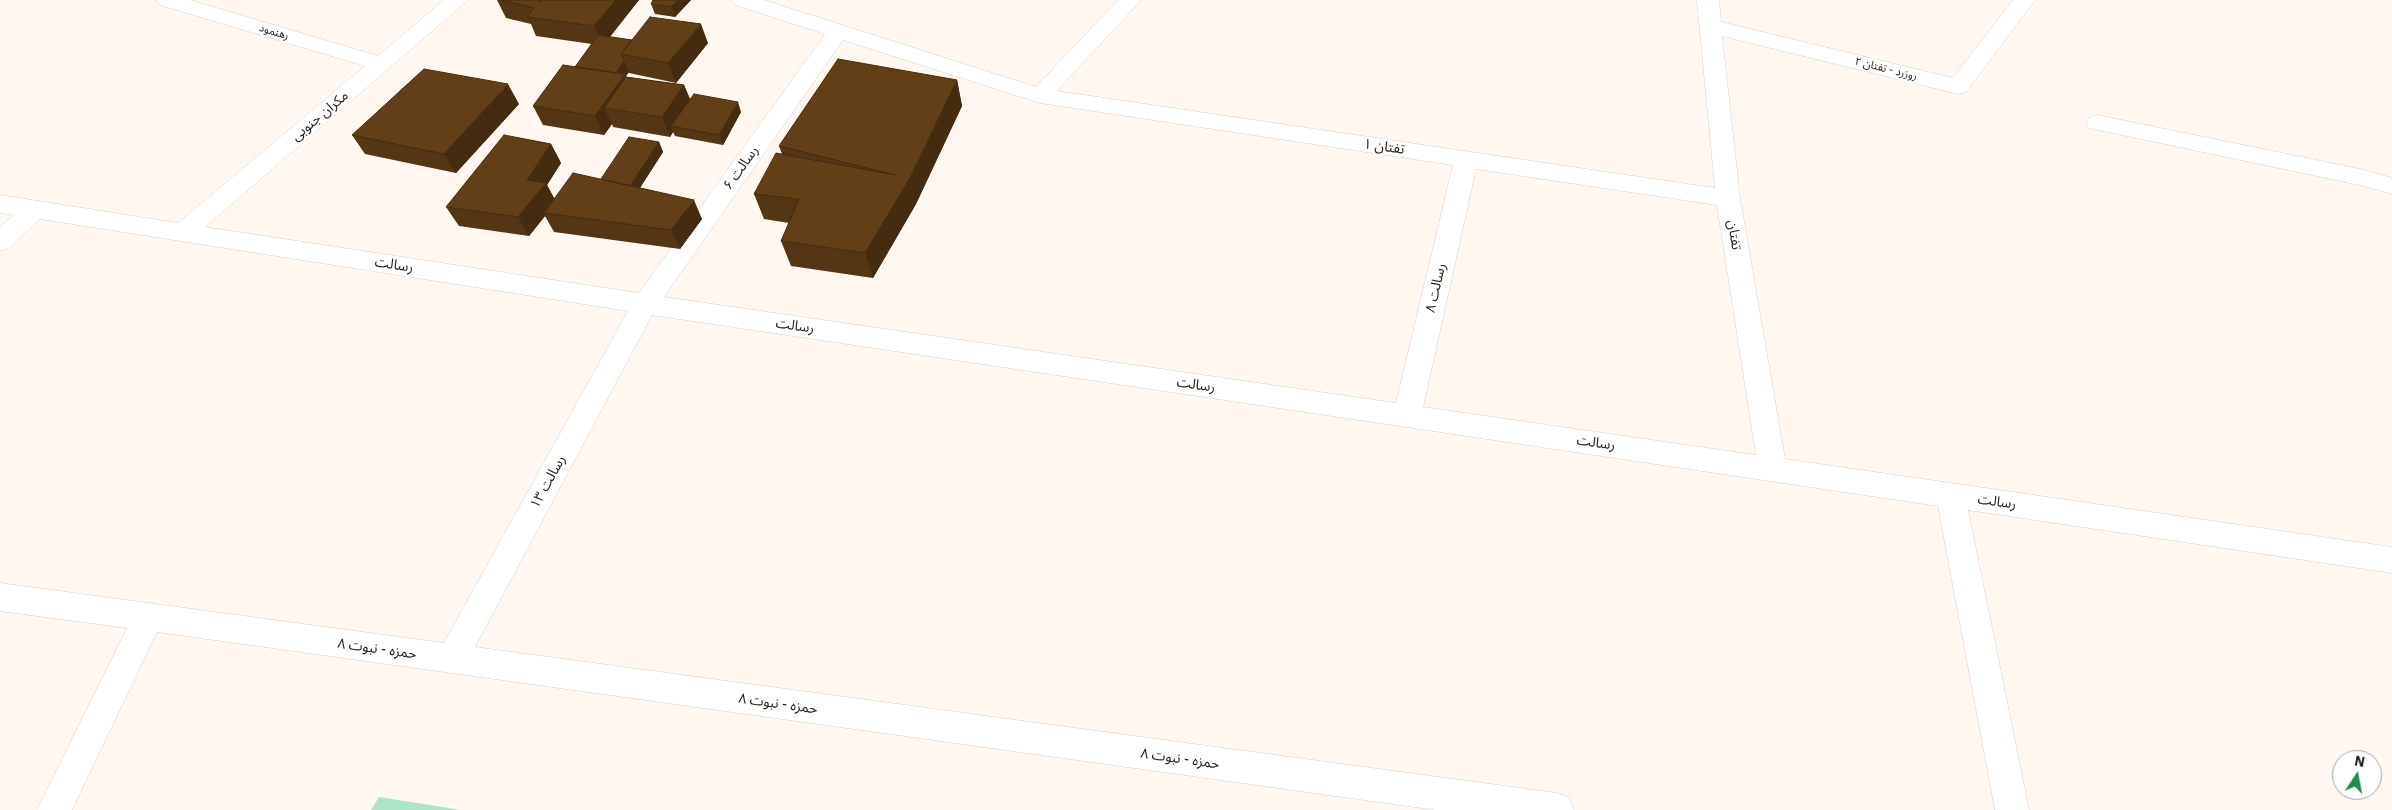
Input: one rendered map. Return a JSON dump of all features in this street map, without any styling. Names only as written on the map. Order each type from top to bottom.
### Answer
[{"type":"street","name":"رهنمود","points":[[167,0],[381,64]]},
{"type":"street","name":"مکران جنوبی","points":[[182,232],[457,0]]},
{"type":"street","name":"تفتان ۱","points":[[742,0],[1040,96],[1728,198]]},
{"type":"street","points":[[1040,96],[1130,0]]},
{"type":"street","name":"تفتان","points":[[1708,0],[1709,26],[1728,198],[1772,469]]},
{"type":"street","name":"روزرد - تفتان ۲","points":[[1709,26],[1958,87],[2024,0]]},
{"type":"street","name":"رسالت ۶","points":[[645,304],[838,31]]},
{"type":"street","points":[[2097,122],[2365,178],[2392,186]]},
{"type":"street","name":"رسالت ۸","points":[[1407,416],[1466,159]]},
{"type":"street","name":"رسالت","points":[[0,204],[645,304],[2392,560]]},
{"type":"street","points":[[0,242],[35,209]]},
{"type":"street","name":"رسالت ۱۳","points":[[452,659],[645,304]]},
{"type":"street","points":[[1950,495],[2012,810]]},
{"type":"street","name":"حمزه - نبوت ۸","points":[[0,597],[1557,810]]},
{"type":"street","points":[[54,810],[149,617]]},
{"type":"green space","points":[[379,797],[462,810],[371,810]]},
{"type":"building","points":[[502,0],[541,0],[539,3],[542,0],[616,0],[594,26],[527,17],[534,8]]},
{"type":"building","points":[[653,0],[678,0],[671,7],[651,4]]},
{"type":"building","points":[[650,17],[701,24],[668,63],[621,54]]},
{"type":"building","points":[[598,35],[632,40],[621,54],[624,61],[616,73],[575,67]]},
{"type":"building","points":[[838,59],[957,80],[910,178],[865,253],[781,241],[799,199],[754,194],[776,153],[895,175],[779,146]]},
{"type":"building","points":[[563,65],[625,74],[595,116],[533,106]]},
{"type":"building","points":[[424,69],[508,84],[444,154],[352,135]]},
{"type":"building","points":[[626,77],[684,85],[662,117],[604,108]]},
{"type":"building","points":[[694,94],[738,102],[719,135],[671,126]]},
{"type":"building","points":[[504,135],[551,144],[527,180],[546,183],[518,217],[446,207]]},
{"type":"building","points":[[629,137],[659,142],[630,186],[601,179]]},
{"type":"building","points":[[573,173],[694,200],[671,230],[544,213]]}]
